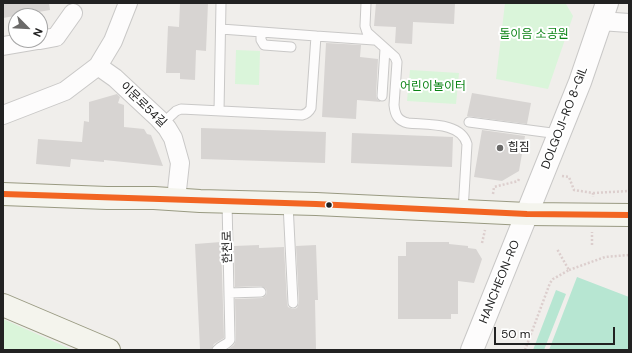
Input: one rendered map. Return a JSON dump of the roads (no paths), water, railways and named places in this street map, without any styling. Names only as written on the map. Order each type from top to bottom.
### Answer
[{"type":"main road","points":[[3,194],[107,198],[154,198],[527,214],[629,215]]},
{"type":"main road","points":[[3,305],[110,350]]},
{"type":"street","points":[[3,115],[65,91],[98,66],[113,41],[128,3]]},
{"type":"street","name":"DOLGOJI-RO 8-GIL","points":[[527,214],[580,82],[604,12],[629,23]]},
{"type":"street","points":[[48,38],[56,37],[73,14]]},
{"type":"street","name":"이문로54길","points":[[98,66],[115,78],[163,123],[173,138],[180,163],[176,199]]},
{"type":"street","name":"HANCHEON-RO","points":[[472,350],[527,214]]},
{"type":"lane","points":[[219,111],[221,3]]},
{"type":"lane","points":[[366,3],[364,26],[367,32],[394,57],[397,62],[394,112],[398,118],[403,122],[408,123],[447,127],[460,133],[465,138],[467,144],[463,211]]},
{"type":"lane","points":[[220,29],[374,40]]},
{"type":"lane","points":[[261,32],[261,40],[264,45],[291,47]]},
{"type":"lane","points":[[163,123],[176,111],[181,109],[302,115],[308,113],[311,108],[316,36]]},
{"type":"lane","points":[[382,96],[385,49]]},
{"type":"lane","points":[[469,122],[559,134]]},
{"type":"lane","name":"한천로","points":[[217,350],[220,346],[228,343],[230,340],[227,202]]},
{"type":"lane","points":[[288,204],[293,303]]},
{"type":"lane","points":[[229,293],[260,292]]},
{"type":"place","name":"힙짐","points":[[500,148]]},
{"type":"park label","name":"돌이음 소공원","points":[[534,35]]},
{"type":"park label","name":"어린이놀이터","points":[[433,87]]}]
